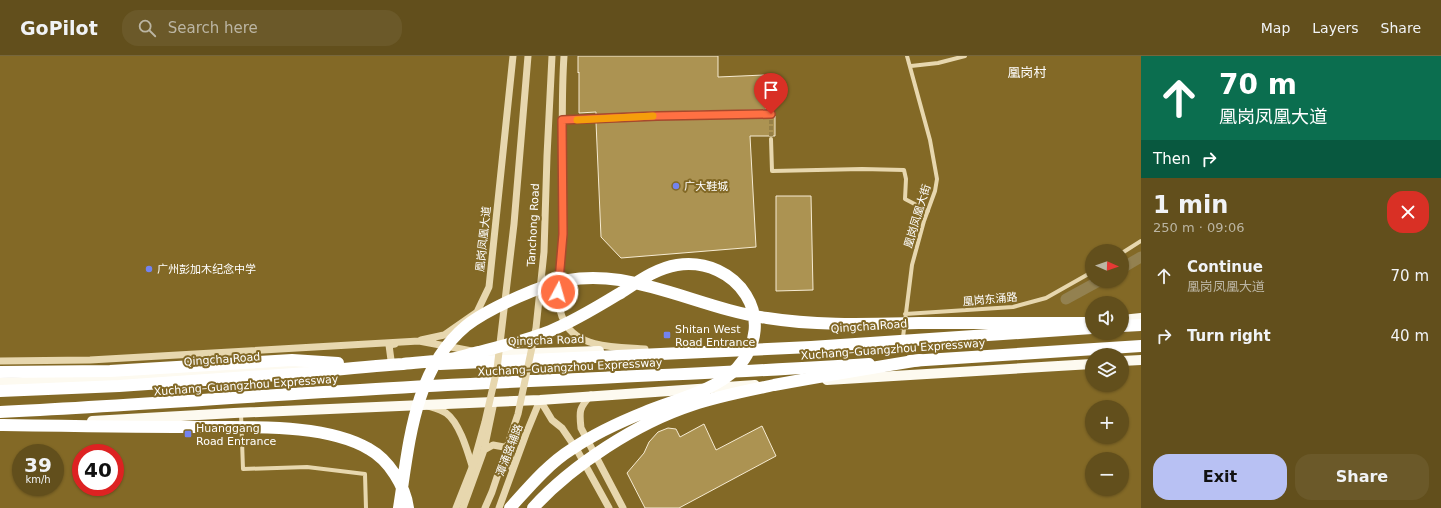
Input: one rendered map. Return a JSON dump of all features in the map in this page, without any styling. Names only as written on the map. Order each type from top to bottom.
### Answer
[{"type":"highway","points":[[313,372],[448,359],[525,340],[553,330],[597,307],[660,270],[675,265],[706,266],[730,276],[746,294],[755,318],[753,339],[747,355],[736,369],[719,382],[643,412],[572,448],[551,464],[510,508]]},
{"type":"highway","points":[[399,508],[412,425],[420,396],[442,352],[466,326],[478,318],[509,301],[550,283],[579,278],[620,280],[661,289],[740,313],[766,318],[816,323],[1085,322]]},
{"type":"highway","points":[[1129,323],[1141,324]]},
{"type":"highway","points":[[1129,325],[1141,324]]},
{"type":"highway","name":"Xuchang–Guangzhou Expressway","points":[[0,391],[118,386],[511,360],[811,347],[1085,328]]},
{"type":"highway","name":"Xuchang–Guangzhou Expressway","points":[[0,412],[119,407],[377,389],[724,372],[1141,346]]},
{"type":"highway","points":[[0,372],[88,371],[292,360],[338,363]]},
{"type":"highway","points":[[533,508],[564,479],[599,451],[652,422],[690,405],[725,395],[822,376],[920,360]]},
{"type":"highway","points":[[0,426],[256,428],[306,430],[333,434],[370,449],[387,464],[396,477],[407,499],[408,508]]},
{"type":"main road","points":[[1129,319],[1141,318]]},
{"type":"main road","name":"Qingcha Road","points":[[0,383],[136,377],[488,354],[726,347],[903,337],[949,332],[1085,322]]},
{"type":"main road","points":[[1129,361],[1141,360]]},
{"type":"main road","points":[[0,426],[241,412],[540,400],[591,395],[1085,364]]},
{"type":"street","name":"凰岗凤凰大道","points":[[391,360],[389,345],[419,341],[444,335],[478,312],[489,287],[513,56]]},
{"type":"street","name":"Tanchong Road","points":[[456,508],[473,465],[486,422],[496,369],[514,224],[528,56]]},
{"type":"street","name":"Tanchong Road","points":[[485,508],[492,492],[518,414],[536,328],[544,252],[552,56]]},
{"type":"street","points":[[564,56],[562,120],[563,234],[558,292],[559,306],[565,324],[586,341],[599,345],[645,349]]},
{"type":"street","name":"凰岗凤凰大街","points":[[903,337],[912,265],[935,191],[937,179],[930,140],[907,56]]},
{"type":"street","points":[[910,66],[938,63],[965,56]]},
{"type":"street","points":[[562,120],[657,116],[771,114]]},
{"type":"street","points":[[771,139],[772,171],[862,169],[904,170],[906,179],[905,199],[928,211]]},
{"type":"street","points":[[1129,249],[1141,241]]},
{"type":"street","name":"凰岗东涌路","points":[[905,314],[1013,307],[1046,298],[1085,276]]},
{"type":"street","points":[[0,361],[96,360],[419,341],[488,354]]},
{"type":"street","points":[[591,395],[581,405],[579,414],[581,428],[623,508]]},
{"type":"street","points":[[540,400],[552,420],[562,428],[577,450],[609,508]]},
{"type":"street","name":"潭涌路辅路","points":[[498,508],[540,400]]},
{"type":"street","name":"潭涌路辅路","points":[[463,508],[484,450],[494,402]]},
{"type":"street","points":[[424,404],[446,414],[458,429],[465,442],[475,474]]},
{"type":"street","points":[[241,412],[243,469],[307,466],[365,474],[366,508]]},
{"type":"street","points":[[484,450],[493,445],[504,447],[509,452],[512,460],[512,472]]},
{"type":"building","points":[[578,56],[718,56],[718,77],[764,75],[766,110],[657,112],[596,115],[596,112],[579,113]]},
{"type":"building","name":"广大鞋城","points":[[775,116],[775,136],[750,136],[756,247],[621,258],[601,237],[596,122],[657,118],[771,118]]},
{"type":"building","points":[[776,196],[811,196],[813,290],[776,291]]},
{"type":"building","points":[[704,424],[716,450],[762,426],[776,456],[679,508],[645,508],[627,473],[644,453],[649,442],[658,432],[668,428],[676,429],[680,437]]},
{"type":"waterway","points":[[1129,264],[1141,257]]},
{"type":"waterway","points":[[1066,299],[1086,288]]},
{"type":"tunnel","points":[[771,114],[771,139]]},
{"type":"slow traffic","points":[[577,120],[653,116]]},
{"type":"place","name":"广大鞋城","points":[[676,186]]},
{"type":"place","name":"广州彭加木纪念中学","points":[[149,269]]},
{"type":"place","name":"Shitan West Road Entrance","points":[[667,335]]},
{"type":"place","name":"Huanggang Road Entrance","points":[[188,434]]},
{"type":"district","name":"凰岗村","points":[[1027,72]]},
{"type":"route","points":[[558,292],[563,234],[562,120],[657,116],[771,114]]}]
